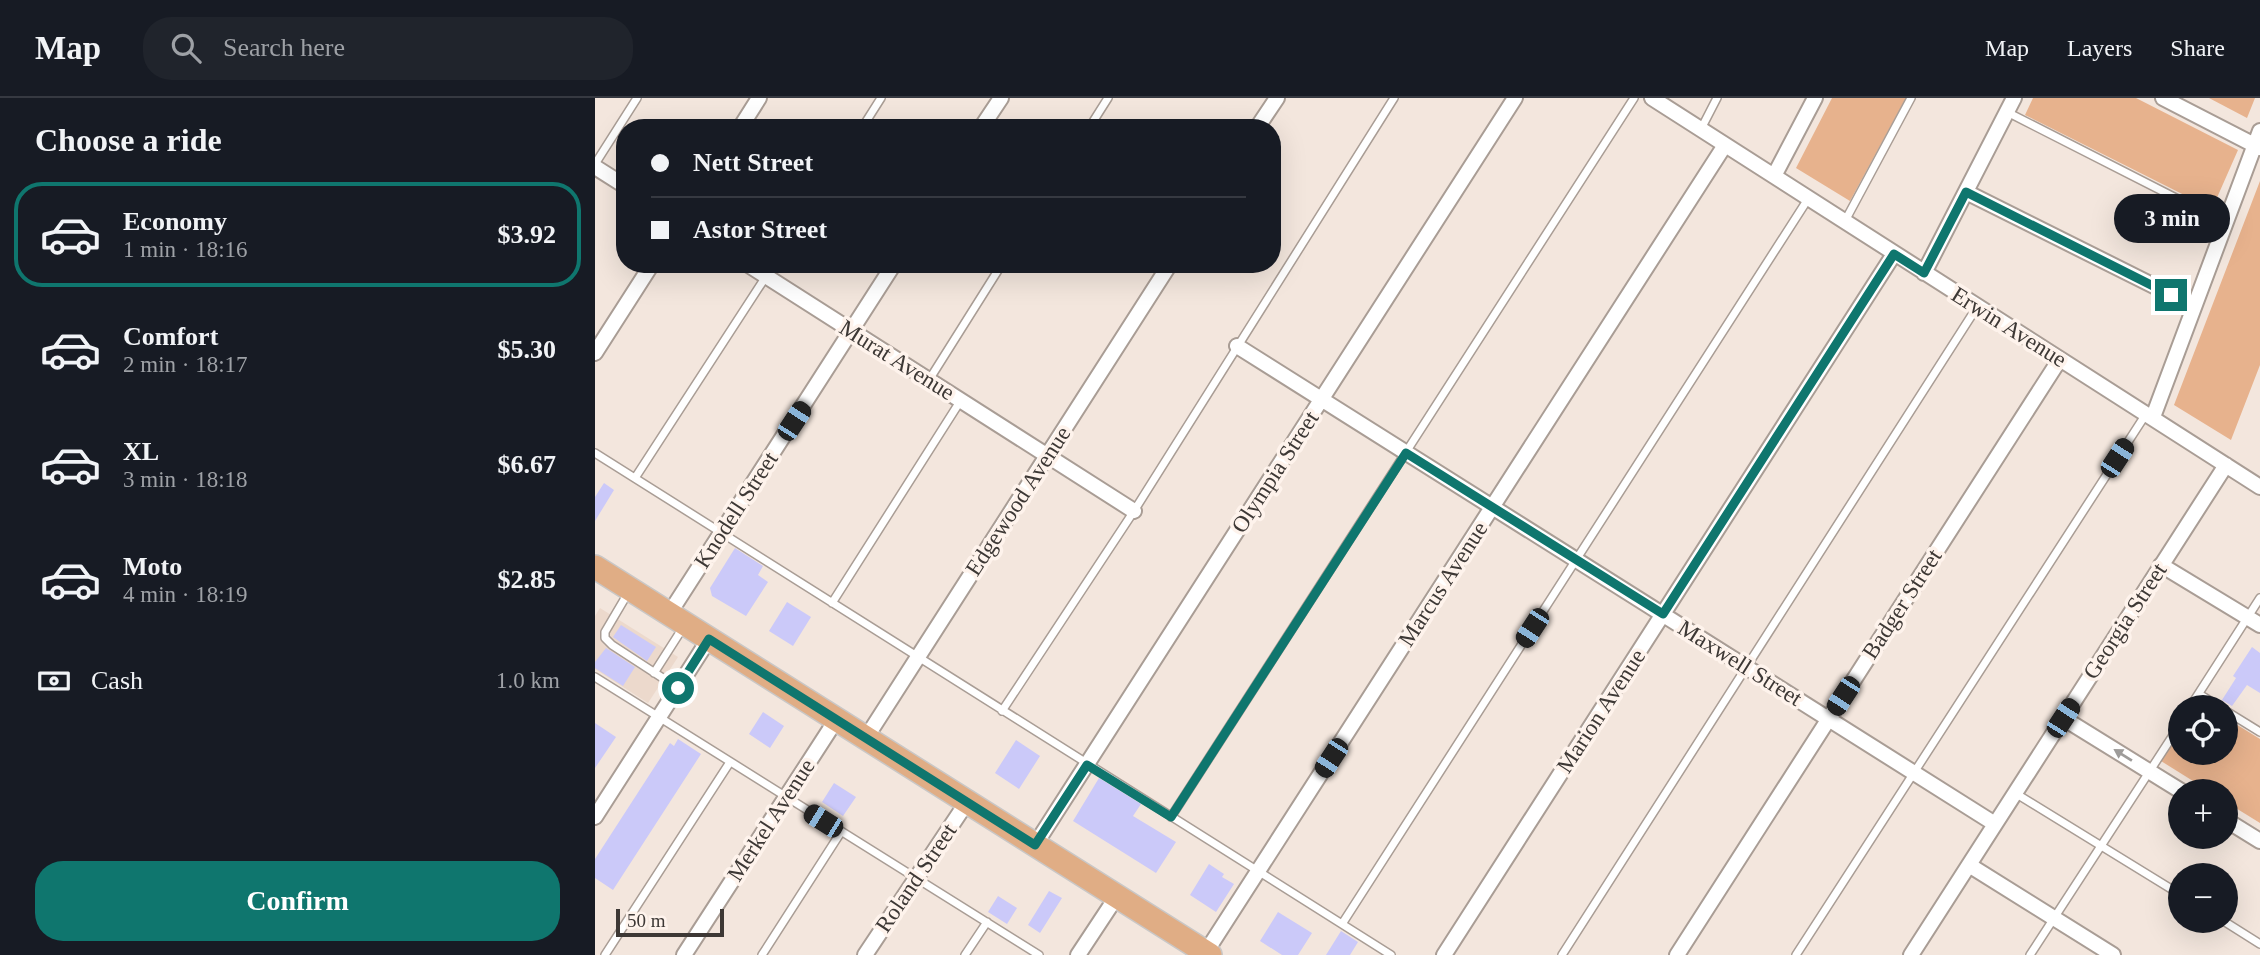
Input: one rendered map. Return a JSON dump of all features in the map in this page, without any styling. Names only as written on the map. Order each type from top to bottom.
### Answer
[{"type":"main road","points":[[595,567],[1202,952]]},
{"type":"street","points":[[746,119],[759,98]]},
{"type":"street","points":[[987,119],[1000,98]]},
{"type":"street","points":[[1263,119],[1277,98]]},
{"type":"street","name":"Olympia Street","points":[[1035,845],[1515,98]]},
{"type":"street","name":"Erwin Avenue","points":[[1652,98],[2260,487]]},
{"type":"street","points":[[1774,176],[1815,98]]},
{"type":"street","points":[[1924,273],[2014,98]]},
{"type":"street","points":[[2150,415],[2258,141],[2163,98]]},
{"type":"street","name":"Marcus Avenue","points":[[1202,952],[1258,872],[1724,145]]},
{"type":"street","points":[[595,166],[616,180]]},
{"type":"street","points":[[1966,192],[2194,306]]},
{"type":"street","name":"Marion Avenue","points":[[1444,955],[1894,254]]},
{"type":"street","points":[[595,353],[646,273]]},
{"type":"street","name":"Murat Avenue","points":[[774,273],[852,330],[1134,511]]},
{"type":"street","name":"Knodell Street","points":[[677,619],[721,533],[888,273]]},
{"type":"street","name":"Edgewood Avenue","points":[[866,738],[1164,273]]},
{"type":"street","name":"Maxwell Street","points":[[1237,346],[1995,824]]},
{"type":"street","name":"Badger Street","points":[[1677,955],[2060,359]]},
{"type":"street","name":"Georgia Street","points":[[1911,955],[2226,464]]},
{"type":"street","points":[[2161,565],[2254,621]]},
{"type":"street","points":[[595,817],[709,639]]},
{"type":"street","points":[[2063,718],[2168,783]]},
{"type":"street","name":"Merkel Avenue","points":[[684,955],[836,720]]},
{"type":"street","name":"Roland Street","points":[[865,955],[967,802]]},
{"type":"street","points":[[2238,827],[2260,841]]},
{"type":"street","points":[[1969,865],[2113,955]]},
{"type":"street","points":[[1078,955],[1117,897]]},
{"type":"lane","points":[[624,119],[637,98]]},
{"type":"lane","points":[[868,119],[881,98]]},
{"type":"lane","points":[[1095,119],[1108,98]]},
{"type":"lane","points":[[1002,711],[1134,511],[1394,98]]},
{"type":"lane","points":[[1171,817],[1634,98]]},
{"type":"lane","points":[[1701,129],[1717,98]]},
{"type":"lane","points":[[1845,221],[1911,98]]},
{"type":"lane","points":[[2007,112],[2225,223]]},
{"type":"lane","points":[[595,166],[616,132]]},
{"type":"lane","points":[[1342,924],[1809,198]]},
{"type":"lane","points":[[635,478],[768,273]]},
{"type":"lane","points":[[929,380],[996,273]]},
{"type":"lane","points":[[1562,955],[1977,307]]},
{"type":"lane","points":[[832,603],[961,400]]},
{"type":"lane","points":[[1796,955],[1913,772],[2150,415]]},
{"type":"lane","points":[[595,453],[1391,955]]},
{"type":"lane","points":[[630,589],[605,632],[605,638],[678,688]]},
{"type":"lane","points":[[2199,694],[2254,621],[2260,598]]},
{"type":"lane","points":[[654,673],[677,619]]},
{"type":"lane","points":[[595,677],[1039,955]]},
{"type":"lane","points":[[2238,718],[2260,732]]},
{"type":"lane","points":[[2029,955],[2168,743]]},
{"type":"lane","points":[[604,955],[730,762]]},
{"type":"lane","points":[[2015,793],[2168,887]]},
{"type":"lane","points":[[762,955],[841,832]]},
{"type":"lane","points":[[965,955],[987,922]]},
{"type":"lane","points":[[2238,930],[2260,944]]},
{"type":"shaded area","points":[[1832,98],[1906,98],[1850,201],[1796,168]]},
{"type":"shaded area","points":[[2033,98],[2136,98],[2238,150],[2212,209],[2025,115]]},
{"type":"shaded area","points":[[2209,98],[2255,98],[2247,118]]},
{"type":"shaded area","points":[[2260,181],[2260,365],[2231,440],[2174,405]]},
{"type":"shaded area","points":[[600,608],[678,657],[648,703],[595,669],[595,616]]},
{"type":"shaded area","points":[[2238,725],[2260,739],[2260,823],[2238,809],[2238,779],[2190,779],[2161,761],[2168,750],[2168,765],[2238,765]]},
{"type":"building","points":[[604,483],[614,490],[595,521],[595,497]]},
{"type":"building","points":[[735,548],[763,566],[758,575],[768,582],[746,616],[712,596],[710,588]]},
{"type":"building","points":[[787,602],[811,617],[793,646],[769,631]]},
{"type":"building","points":[[621,625],[656,647],[647,661],[613,637]]},
{"type":"building","points":[[2252,647],[2260,653],[2260,693],[2247,685],[2238,698],[2238,695],[2225,695],[2236,678],[2233,676]]},
{"type":"building","points":[[606,648],[635,667],[623,686],[595,668],[595,662]]},
{"type":"building","points":[[763,712],[784,726],[770,748],[749,734]]},
{"type":"building","points":[[595,723],[616,737],[595,768]]},
{"type":"building","points":[[678,739],[701,754],[613,890],[595,878],[595,859],[670,743],[674,746]]},
{"type":"building","points":[[1016,740],[1040,756],[1019,789],[995,773]]},
{"type":"building","points":[[1099,778],[1141,804],[1133,816],[1176,842],[1156,873],[1073,821]]},
{"type":"building","points":[[834,783],[856,797],[843,816],[822,802]]},
{"type":"building","points":[[1209,864],[1234,884],[1216,912],[1190,895]]},
{"type":"building","points":[[1049,891],[1062,898],[1040,933],[1028,925]]},
{"type":"building","points":[[998,896],[1017,908],[1007,924],[988,912]]},
{"type":"building","points":[[1278,912],[1312,933],[1298,955],[1282,955],[1260,941]]},
{"type":"building","points":[[1341,931],[1358,942],[1350,955],[1326,955]]},
{"type":"route","points":[[678,688],[709,639],[1035,845],[1087,765],[1171,817],[1406,453],[1663,614],[1894,254],[1924,273],[1966,192],[2171,295]]}]
